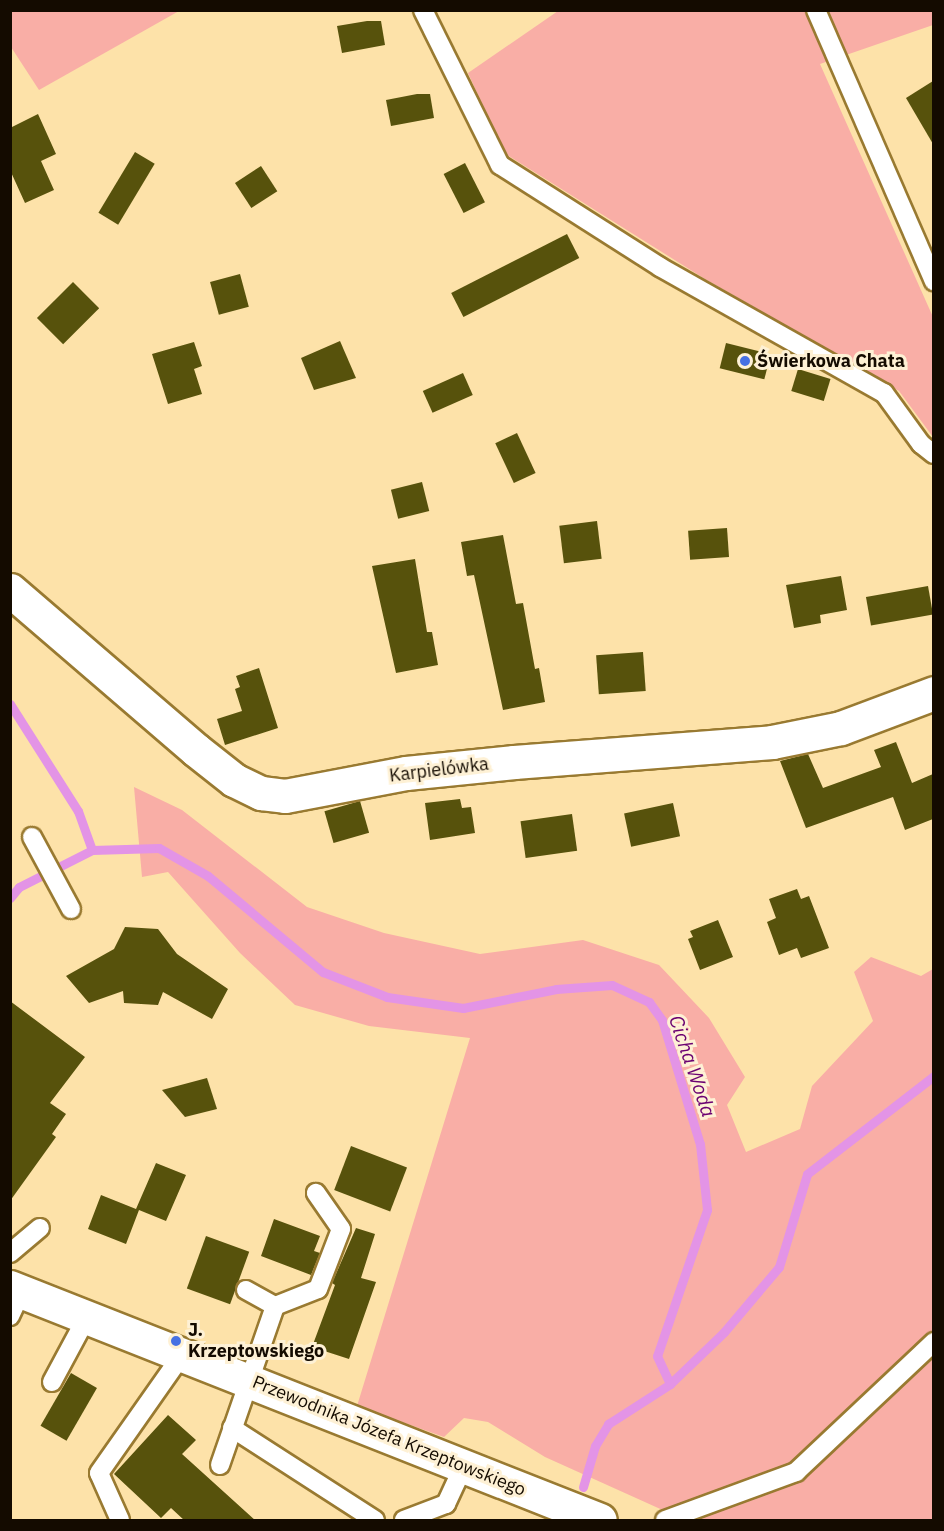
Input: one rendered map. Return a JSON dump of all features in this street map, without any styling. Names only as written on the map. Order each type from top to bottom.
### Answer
[{"type":"street","name":"Karpielówka","points":[[10,590],[234,780],[261,793],[285,796],[406,773],[514,762],[772,742],[842,728],[933,693]]},
{"type":"street","name":"Przewodnika Józefa Krzeptowskiego","points":[[14,1298],[87,1317],[599,1520]]},
{"type":"lane","points":[[423,10],[500,165],[660,267],[884,393],[921,444],[933,454]]},
{"type":"lane","points":[[816,10],[933,281]]},
{"type":"lane","points":[[40,855],[32,837],[68,901]]},
{"type":"lane","points":[[220,1465],[275,1306],[318,1289],[341,1229],[316,1193]]},
{"type":"lane","points":[[10,1252],[40,1228]]},
{"type":"lane","points":[[246,1290],[275,1306]]},
{"type":"lane","points":[[52,1382],[87,1317]]},
{"type":"lane","points":[[665,1521],[796,1472],[933,1342]]},
{"type":"lane","points":[[120,1521],[99,1473],[182,1355]]},
{"type":"lane","points":[[232,1428],[375,1521]]},
{"type":"lane","points":[[404,1521],[446,1504],[464,1465]]},
{"type":"shaded area","points":[[10,11],[179,11],[39,90],[11,47]]},
{"type":"shaded area","points":[[558,11],[933,11],[933,25],[820,64],[933,317],[933,437],[899,391],[705,279],[504,153],[468,73]]},
{"type":"shaded area","points":[[134,787],[182,810],[307,907],[384,933],[480,954],[583,940],[659,965],[709,1018],[745,1077],[727,1105],[746,1152],[800,1129],[812,1086],[873,1021],[854,972],[871,957],[921,976],[933,969],[933,1520],[702,1520],[667,1512],[545,1457],[488,1422],[464,1418],[444,1437],[357,1406],[470,1038],[369,1026],[295,1005],[240,953],[168,872],[142,877]]},
{"type":"building","points":[[381,21],[385,45],[342,53],[337,26]]},
{"type":"building","points":[[933,81],[933,144],[906,98]]},
{"type":"building","points":[[430,94],[434,118],[391,126],[386,100]]},
{"type":"building","points":[[38,114],[56,154],[41,161],[54,190],[25,203],[10,170],[10,128]]},
{"type":"building","points":[[135,152],[155,164],[118,225],[98,213]]},
{"type":"building","points":[[465,163],[485,202],[464,213],[444,174]]},
{"type":"building","points":[[261,166],[277,191],[251,208],[235,183]]},
{"type":"building","points":[[567,234],[579,258],[463,317],[451,293]]},
{"type":"building","points":[[240,274],[249,307],[219,315],[210,282]]},
{"type":"building","points":[[73,282],[99,308],[63,344],[37,318]]},
{"type":"building","points":[[340,341],[356,378],[314,390],[301,358]]},
{"type":"building","points":[[194,342],[202,366],[194,369],[202,394],[168,404],[152,354]]},
{"type":"building","name":"Świerkowa Chata","points":[[726,343],[771,354],[764,379],[720,368]]},
{"type":"building","points":[[798,369],[831,379],[824,401],[791,391]]},
{"type":"building","points":[[463,373],[473,395],[433,413],[423,391]]},
{"type":"building","points":[[517,433],[536,473],[514,483],[495,443]]},
{"type":"building","points":[[422,482],[429,511],[398,519],[391,490]]},
{"type":"building","points":[[597,521],[602,559],[564,563],[559,526]]},
{"type":"building","points":[[727,528],[729,557],[690,560],[688,531]]},
{"type":"building","points":[[503,535],[516,604],[523,603],[535,669],[539,668],[545,702],[503,710],[474,575],[467,576],[461,542]]},
{"type":"building","points":[[415,559],[427,632],[432,632],[438,665],[396,673],[372,566]]},
{"type":"building","points":[[841,576],[847,610],[820,615],[821,623],[794,628],[786,585]]},
{"type":"building","points":[[928,586],[933,615],[871,625],[866,597]]},
{"type":"building","points":[[643,652],[646,691],[599,694],[596,655]]},
{"type":"building","points":[[259,668],[278,728],[225,745],[217,719],[242,711],[235,689],[240,687],[236,676]]},
{"type":"building","points":[[896,742],[912,783],[933,774],[933,819],[905,830],[893,797],[806,828],[780,761],[808,754],[823,788],[881,767],[874,750]]},
{"type":"building","points":[[460,799],[462,808],[471,807],[475,833],[430,840],[425,803]]},
{"type":"building","points":[[360,801],[369,833],[334,843],[324,811]]},
{"type":"building","points":[[673,803],[680,836],[631,847],[624,813]]},
{"type":"building","points":[[572,814],[577,851],[526,858],[521,821]]},
{"type":"building","points":[[797,889],[801,899],[809,896],[829,948],[801,958],[797,948],[779,955],[767,922],[776,918],[769,899]]},
{"type":"building","points":[[718,920],[733,957],[700,970],[688,939],[693,937],[690,931]]},
{"type":"building","points":[[125,927],[158,929],[177,954],[228,989],[212,1019],[163,992],[158,1005],[124,1003],[123,991],[89,1003],[66,976],[114,949]]},
{"type":"building","points":[[10,1001],[85,1057],[50,1103],[66,1114],[52,1134],[56,1137],[10,1201]]},
{"type":"building","points":[[207,1078],[217,1109],[185,1117],[162,1090]]},
{"type":"building","points":[[351,1146],[407,1168],[390,1211],[334,1190]]},
{"type":"building","points":[[156,1163],[186,1175],[166,1221],[139,1210],[126,1244],[88,1229],[101,1195],[136,1209]]},
{"type":"building","points":[[274,1219],[320,1236],[314,1251],[320,1253],[311,1275],[261,1256]]},
{"type":"building","points":[[356,1228],[375,1234],[361,1278],[376,1282],[349,1359],[312,1347],[335,1285],[332,1283]]},
{"type":"building","points":[[206,1236],[249,1252],[230,1304],[187,1289]]},
{"type":"building","points":[[71,1373],[97,1388],[66,1441],[40,1426]]},
{"type":"building","points":[[168,1415],[196,1440],[182,1454],[256,1521],[185,1521],[171,1508],[161,1518],[114,1474]]},
{"type":"waterway","points":[[10,704],[78,811],[92,850]]},
{"type":"waterway","name":"Cicha Woda","points":[[10,898],[19,887],[92,850],[159,848],[208,876],[323,972],[387,997],[463,1008],[556,989],[612,985],[649,1002],[662,1020],[700,1144],[707,1210],[657,1356],[670,1384],[724,1332],[779,1267],[807,1174],[934,1076]]},
{"type":"waterway","points":[[583,1487],[595,1446],[608,1424],[670,1384]]},
{"type":"place","name":"Świerkowa Chata","points":[[745,361]]},
{"type":"place","name":"J. Krzeptowskiego","points":[[176,1341]]}]
